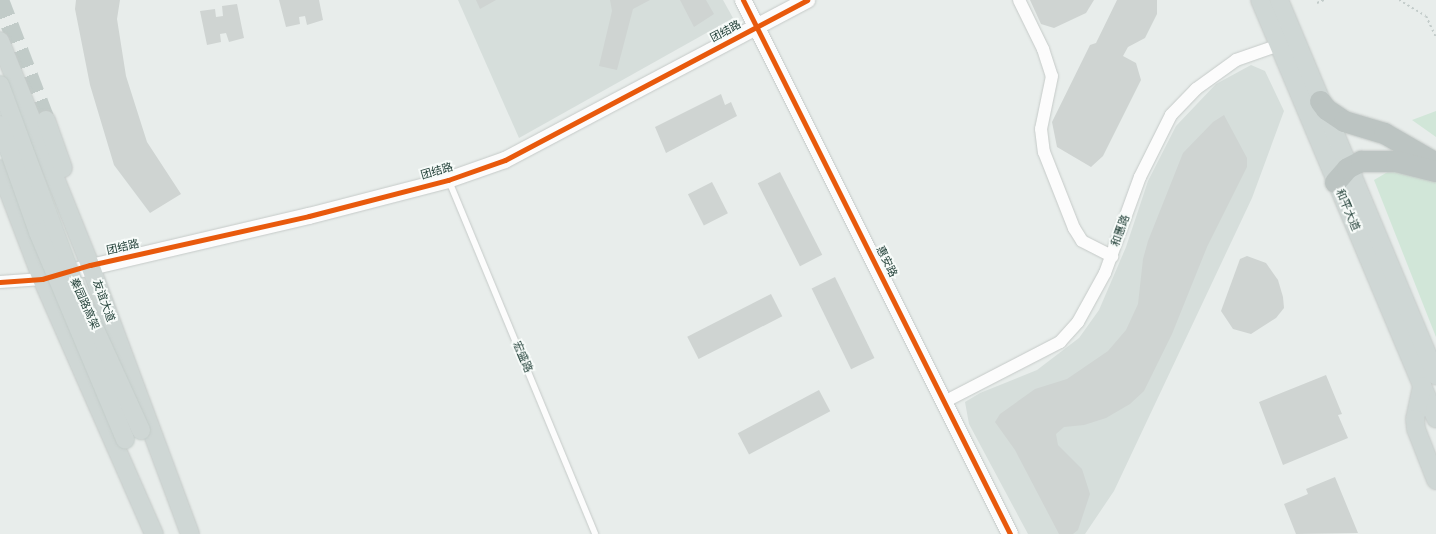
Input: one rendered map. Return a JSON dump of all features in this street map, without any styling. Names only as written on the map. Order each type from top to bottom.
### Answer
[{"type":"highway","points":[[1320,101],[1326,109],[1344,121],[1384,133],[1436,163]]},
{"type":"highway","points":[[1341,175],[1361,161],[1396,161],[1436,172]]},
{"type":"main road","name":"和平大道","points":[[1260,0],[1279,44],[1341,175],[1429,381],[1436,418]]},
{"type":"main road","name":"和平大道","points":[[1279,0],[1320,101],[1341,175]]},
{"type":"main road","name":"友谊大道","points":[[0,41],[90,265],[188,529]]},
{"type":"main road","name":"秦园路高架","points":[[0,85],[73,281],[141,430],[166,471]]},
{"type":"main road","points":[[46,120],[69,191],[77,235]]},
{"type":"main road","name":"秦园路高架","points":[[0,125],[38,232],[125,438],[132,482]]},
{"type":"main road","points":[[0,169],[42,279],[154,534]]},
{"type":"main road","points":[[1429,381],[1415,419],[1416,429],[1436,480]]},
{"type":"street","name":"惠安路","points":[[743,0],[758,26],[1010,534]]},
{"type":"street","name":"团结路","points":[[42,279],[90,265],[309,216],[448,180],[504,160],[807,0]]},
{"type":"street","points":[[1018,0],[1043,49],[1052,76],[1041,129],[1044,152],[1074,228],[1082,241],[1112,256]]},
{"type":"street","name":"和惠路","points":[[944,402],[1060,342],[1078,322],[1105,273],[1140,177],[1171,115],[1196,89],[1236,60],[1279,44]]},
{"type":"street","points":[[0,282],[42,279]]},
{"type":"lane","name":"宏盛路","points":[[448,180],[595,534]]},
{"type":"path","points":[[1317,3],[1324,0]]},
{"type":"path","points":[[1399,0],[1426,16],[1436,37]]},
{"type":"shaded area","points":[[458,0],[723,0],[733,18],[519,138]]},
{"type":"shaded area","points":[[1251,65],[1265,71],[1284,111],[1252,198],[1114,491],[1085,534],[1028,534],[969,424],[965,402],[980,393],[1037,370],[1079,338],[1099,310],[1126,247],[1148,181],[1176,126],[1216,84]]},
{"type":"green space","points":[[1436,111],[1436,137],[1412,120]]},
{"type":"green space","points":[[1391,170],[1436,180],[1436,337],[1374,180]]},
{"type":"building","points":[[76,0],[120,0],[117,19],[126,76],[147,142],[181,194],[150,213],[114,165],[90,85],[75,9]]},
{"type":"building","points":[[279,0],[319,0],[323,20],[307,25],[305,16],[299,17],[300,24],[286,27]]},
{"type":"building","points":[[476,0],[496,0],[480,9]]},
{"type":"building","points":[[610,0],[650,0],[633,9],[617,70],[599,66],[612,11]]},
{"type":"building","points":[[680,0],[706,0],[714,14],[694,27]]},
{"type":"building","points":[[1030,0],[1094,0],[1086,13],[1054,28],[1041,24]]},
{"type":"building","points":[[1117,0],[1157,0],[1157,14],[1145,38],[1128,47],[1123,56],[1136,63],[1141,80],[1103,156],[1091,167],[1057,147],[1052,122],[1090,45],[1096,43]]},
{"type":"building","points":[[237,4],[244,38],[229,42],[226,33],[220,34],[221,42],[207,45],[200,11],[215,9],[216,17],[223,16],[222,6]]},
{"type":"building","points":[[721,94],[725,105],[731,102],[737,116],[666,153],[655,127]]},
{"type":"building","points":[[1224,115],[1247,158],[1247,167],[1207,247],[1172,334],[1144,391],[1130,404],[1106,418],[1084,425],[1064,427],[1056,434],[1058,445],[1082,469],[1090,494],[1078,530],[1073,534],[1059,534],[1015,450],[995,422],[1000,414],[1035,389],[1067,379],[1108,351],[1126,330],[1138,304],[1143,259],[1148,241],[1183,153],[1213,122]]},
{"type":"building","points":[[780,172],[822,255],[800,266],[758,183]]},
{"type":"building","points":[[712,182],[728,213],[704,225],[688,194]]},
{"type":"building","points":[[1247,256],[1266,263],[1278,280],[1283,297],[1284,308],[1276,318],[1251,334],[1233,329],[1221,311],[1240,259]]},
{"type":"building","points":[[835,277],[874,358],[851,369],[812,288]]},
{"type":"building","points":[[771,294],[782,316],[699,359],[687,337]]},
{"type":"building","points":[[1326,375],[1342,414],[1338,415],[1348,438],[1283,465],[1259,402]]},
{"type":"building","points":[[819,390],[830,411],[749,454],[738,433]]},
{"type":"building","points":[[1335,477],[1358,533],[1296,534],[1284,504],[1308,494],[1306,489]]},
{"type":"tunnel","points":[[0,0],[46,120]]},
{"type":"cycle path","points":[[743,0],[1010,534]]},
{"type":"cycle path","points":[[0,282],[42,279],[90,265],[309,216],[448,180],[505,160],[807,0]]}]
